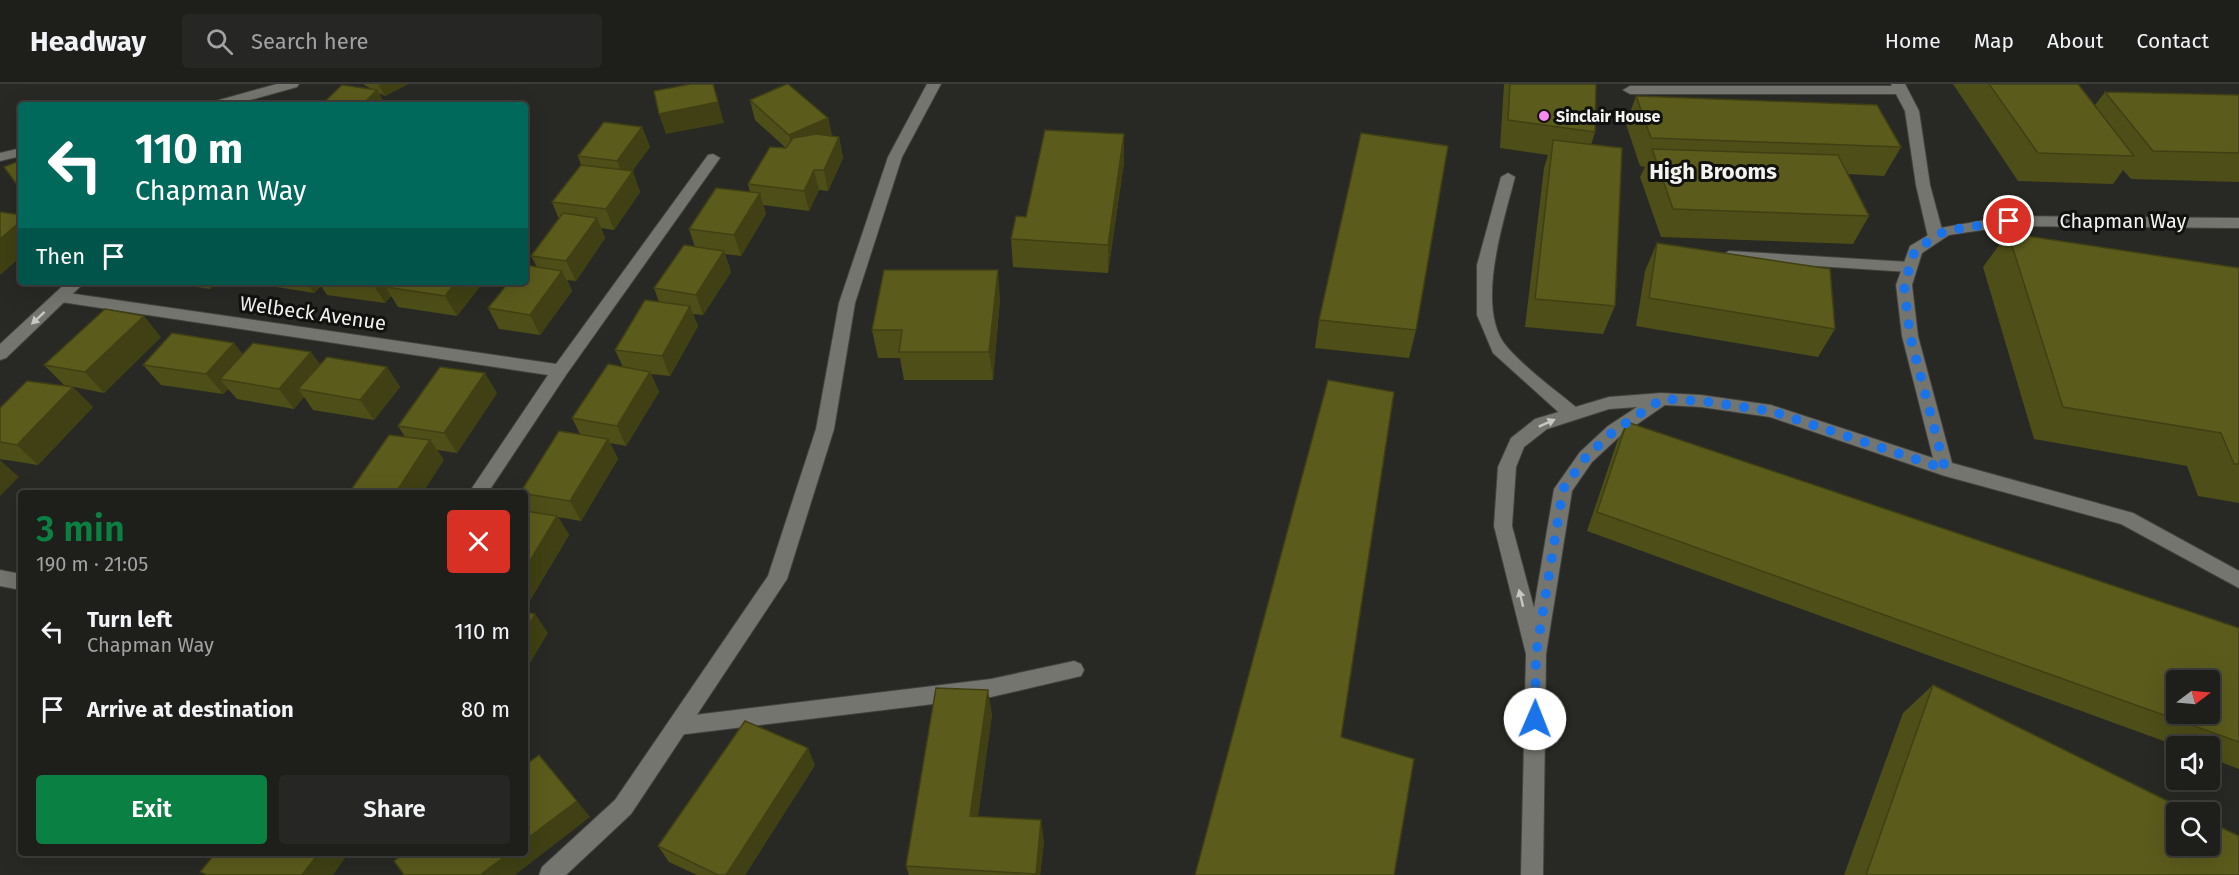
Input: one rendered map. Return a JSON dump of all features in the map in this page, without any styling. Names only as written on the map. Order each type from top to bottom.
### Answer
[{"type":"street","points":[[550,875],[623,807],[777,579],[825,429],[847,303],[895,158],[934,84]]},
{"type":"street","points":[[228,102],[289,85]]},
{"type":"street","points":[[269,102],[289,85]]},
{"type":"street","points":[[1630,90],[1899,87],[1912,111],[1923,185],[1936,237]]},
{"type":"street","points":[[0,158],[18,153]]},
{"type":"street","points":[[480,490],[560,370],[713,158]]},
{"type":"street","points":[[1508,177],[1485,265],[1485,315],[1499,349],[1572,413]]},
{"type":"street","name":"Chapman Way","points":[[1945,469],[1910,336],[1904,285],[1915,250],[1945,231],[2009,221],[2239,223]]},
{"type":"street","points":[[1713,255],[1909,267]]},
{"type":"street","points":[[0,354],[74,285]]},
{"type":"street","name":"Welbeck Avenue","points":[[61,297],[560,370]]},
{"type":"street","points":[[1532,875],[1536,654],[1563,489],[1586,457],[1614,431],[1662,399]]},
{"type":"street","points":[[1536,654],[1503,526],[1507,467],[1517,443],[1541,424],[1609,403],[1662,399],[1701,401],[1771,411],[1945,469],[2126,518],[2239,580]]},
{"type":"street","points":[[0,579],[18,582]]},
{"type":"street","points":[[678,726],[991,688],[1074,670]]},
{"type":"building","points":[[691,84],[713,84],[718,102],[659,114],[654,91]]},
{"type":"building","points":[[788,84],[828,118],[789,135],[750,100]]},
{"type":"building","points":[[1510,84],[1596,84],[1595,132],[1508,120]]},
{"type":"building","points":[[1989,84],[2078,84],[2134,156],[2038,153]]},
{"type":"building","points":[[342,85],[377,90],[365,102],[324,102]]},
{"type":"building","points":[[2105,92],[2239,95],[2239,153],[2153,151]]},
{"type":"building","points":[[1636,96],[1877,105],[1901,147],[1651,138]]},
{"type":"building","points":[[604,122],[642,127],[617,161],[578,156]]},
{"type":"building","points":[[1045,130],[1124,134],[1108,245],[1011,239],[1016,216],[1026,217]]},
{"type":"building","points":[[1361,133],[1448,146],[1416,330],[1319,320]]},
{"type":"building","points":[[816,134],[839,137],[824,170],[814,170],[804,191],[748,184],[770,147],[786,148],[793,138]]},
{"type":"building","points":[[1553,140],[1622,148],[1615,306],[1535,299]]},
{"type":"building","points":[[1652,149],[1838,155],[1869,216],[1673,209]]},
{"type":"building","points":[[18,161],[18,186],[4,167]]},
{"type":"building","points":[[581,165],[633,171],[606,209],[552,202]]},
{"type":"building","points":[[716,188],[760,193],[734,235],[689,229]]},
{"type":"building","points":[[0,212],[18,215],[18,224],[0,239]]},
{"type":"building","points":[[563,213],[597,218],[566,261],[531,256]]},
{"type":"building","points":[[2008,233],[2239,268],[2239,464],[2234,464],[2221,433],[2063,407]]},
{"type":"building","points":[[1657,243],[1830,269],[1835,329],[1649,298]]},
{"type":"building","points":[[684,245],[724,251],[696,295],[654,288]]},
{"type":"building","points":[[528,265],[562,271],[530,315],[488,308],[507,285],[528,285]]},
{"type":"building","points":[[884,270],[998,270],[989,352],[899,352],[902,330],[872,330]]},
{"type":"building","points":[[388,285],[454,285],[445,296],[386,287]]},
{"type":"building","points":[[645,300],[690,306],[662,356],[615,350]]},
{"type":"building","points":[[105,309],[144,316],[85,372],[44,365]]},
{"type":"building","points":[[172,333],[234,343],[206,374],[143,365]]},
{"type":"building","points":[[253,343],[311,352],[279,389],[220,379]]},
{"type":"building","points":[[327,357],[387,367],[360,400],[298,389]]},
{"type":"building","points":[[608,364],[650,372],[617,426],[572,418]]},
{"type":"building","points":[[440,367],[485,373],[444,433],[398,426]]},
{"type":"building","points":[[1328,380],[1394,392],[1341,737],[1414,759],[1394,875],[1195,875]]},
{"type":"building","points":[[27,381],[73,387],[17,445],[0,442],[0,408]]},
{"type":"building","points":[[1627,422],[2239,628],[2239,742],[2189,724],[2220,724],[2220,670],[2166,670],[2166,716],[1597,512]]},
{"type":"building","points":[[559,431],[608,439],[570,501],[528,494],[528,490],[522,490]]},
{"type":"building","points":[[389,435],[430,440],[398,490],[351,490]]},
{"type":"building","points":[[528,511],[557,516],[528,564]]},
{"type":"building","points":[[528,613],[535,614],[528,626]]},
{"type":"building","points":[[1933,685],[2170,802],[2166,802],[2166,856],[2220,856],[2220,827],[2239,836],[2239,875],[1866,875]]},
{"type":"building","points":[[936,688],[988,690],[970,816],[1041,820],[1036,874],[906,866]]},
{"type":"building","points":[[745,721],[808,748],[726,875],[718,875],[658,846]]},
{"type":"building","points":[[539,755],[577,801],[528,838],[528,763]]},
{"type":"building","points":[[213,856],[316,856],[302,875],[207,875],[200,872]]},
{"type":"building","points":[[401,856],[505,856],[480,875],[404,875],[394,861]]},
{"type":"place","name":"Sinclair House","points":[[1544,116]]},
{"type":"district","name":"High Brooms","points":[[1713,171]]},
{"type":"route","points":[[1535,719],[1536,654],[1563,489],[1586,457],[1614,431],[1662,399],[1701,401],[1771,411],[1945,469],[1910,336],[1904,285],[1915,250],[1945,231],[2009,221]]}]
